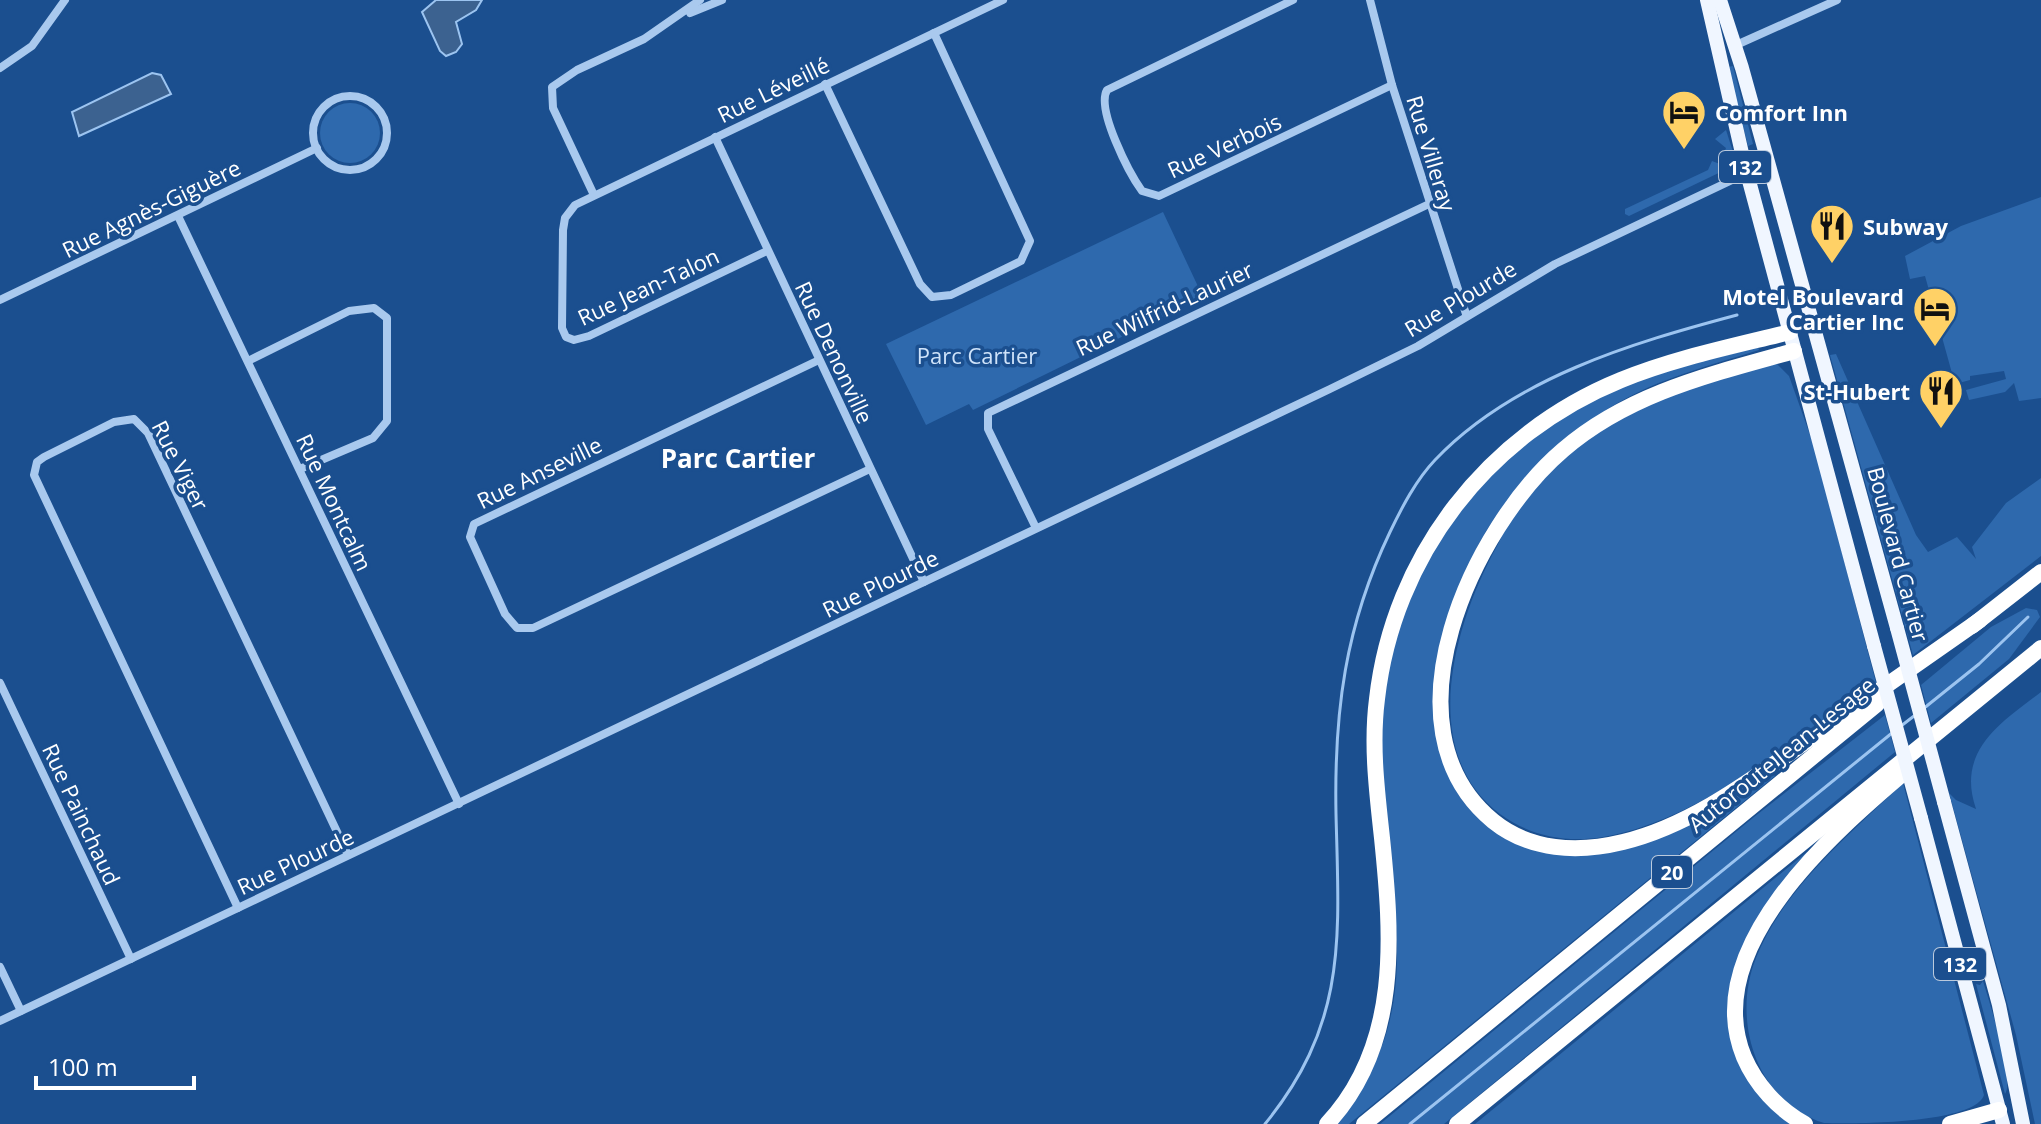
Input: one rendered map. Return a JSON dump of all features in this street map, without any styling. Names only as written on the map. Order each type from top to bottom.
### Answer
[{"type":"highway","points":[[1327,1124],[1361,1073],[1380,1022],[1388,983],[1391,926],[1374,749],[1377,700],[1388,635],[1423,553],[1478,479],[1529,432],[1565,407],[1644,372],[1790,332]]},
{"type":"highway","points":[[1794,351],[1674,386],[1627,405],[1563,450],[1519,493],[1471,572],[1444,666],[1444,737],[1465,789],[1475,804],[1502,828],[1534,842],[1579,849],[1648,835],[1749,781],[1980,620]]},
{"type":"highway","name":"Autoroute Jean-Lesage","points":[[1364,1124],[2041,572]]},
{"type":"highway","points":[[1457,1124],[2041,648]]},
{"type":"highway","points":[[1805,1124],[1772,1099],[1753,1074],[1740,1046],[1735,1020],[1736,990],[1752,943],[1789,887],[1837,834],[2041,648]]},
{"type":"highway","points":[[1950,1124],[2001,1117]]},
{"type":"main road","name":"132","points":[[1707,0],[1747,172],[1794,351],[2001,1117]]},
{"type":"main road","name":"Boulevard Cartier","points":[[1720,0],[1819,345],[1999,1005],[2022,1124]]},
{"type":"main road","points":[[1790,332],[1813,326]]},
{"type":"main road","points":[[1794,351],[1819,345]]},
{"type":"main road","points":[[2001,1117],[2019,1105]]},
{"type":"street","points":[[0,68],[32,46],[65,0]]},
{"type":"street","points":[[593,193],[553,108],[552,87],[577,70],[644,39],[700,0]]},
{"type":"street","points":[[678,18],[722,0]]},
{"type":"street","name":"Rue Léveillé","points":[[565,218],[575,205],[593,193],[1003,0]]},
{"type":"street","name":"Rue Verbois","points":[[1293,0],[1107,90],[1103,96],[1104,114],[1142,191],[1159,196],[1392,85]]},
{"type":"street","name":"Rue Villeray","points":[[1370,0],[1392,85],[1466,314]]},
{"type":"street","points":[[1717,50],[1735,46],[1837,0]]},
{"type":"street","points":[[825,84],[920,284],[932,297],[951,295],[1021,261],[1030,241],[934,33]]},
{"type":"street","points":[[349,97],[363,99],[375,107],[383,118],[384,146],[365,167],[351,170],[337,168],[317,148],[313,135],[316,121],[323,108],[335,100],[349,97]]},
{"type":"street","name":"Rue Denonville","points":[[715,137],[924,582]]},
{"type":"street","name":"Rue Agnès-Giguère","points":[[0,300],[317,148]]},
{"type":"street","name":"Rue Plourde","points":[[0,1021],[1418,346],[1466,314],[1555,264],[1768,163]]},
{"type":"street","name":"Rue Wilfrid-Laurier","points":[[1036,528],[988,429],[988,413],[1429,204]]},
{"type":"street","name":"Rue Montcalm","points":[[178,216],[459,804]]},
{"type":"street","name":"Rue Jean-Talon","points":[[565,218],[562,328],[566,337],[574,340],[767,251]]},
{"type":"street","points":[[248,361],[349,311],[374,308],[387,318],[387,421],[373,438],[300,469]]},
{"type":"street","name":"Rue Anseville","points":[[819,360],[474,524],[470,537],[505,614],[517,628],[533,628],[870,469]]},
{"type":"street","name":"Rue Viger","points":[[238,908],[34,475],[37,462],[44,457],[114,422],[134,419],[148,433],[348,855]]},
{"type":"street","name":"Rue Painchaud","points":[[0,683],[131,959]]},
{"type":"street","points":[[0,967],[21,1011]]},
{"type":"green space","points":[[1733,66],[1753,144],[1748,146],[1728,67]]},
{"type":"green space","points":[[350,103],[361,105],[371,112],[378,122],[378,144],[371,154],[361,161],[350,163],[339,161],[329,154],[322,144],[320,133],[322,122],[329,112],[339,105]]},
{"type":"green space","points":[[1726,130],[1734,155],[1727,169],[1629,216],[1625,214],[1625,209],[1708,170],[1712,161],[1720,164],[1726,148],[1715,139]]},
{"type":"green space","points":[[2041,197],[2041,398],[2019,401],[2014,383],[2005,392],[1969,400],[1966,390],[2006,379],[2004,371],[1970,376],[1970,380],[1955,384],[1925,276],[1910,279],[1905,256],[1961,226]]},
{"type":"green space","name":"Parc Cartier","points":[[1163,212],[1203,297],[973,410],[969,404],[926,425],[886,344]]},
{"type":"green space","points":[[1758,347],[1759,350],[1649,387],[1608,409],[1546,459],[1509,498],[1472,558],[1457,596],[1439,681],[1438,724],[1445,764],[1461,798],[1487,824],[1520,837],[1585,855],[1772,773],[1775,776],[1349,1124],[1334,1124],[1369,1074],[1384,1040],[1393,1005],[1397,933],[1383,788],[1382,722],[1391,655],[1402,615],[1418,577],[1439,541],[1492,475],[1522,447],[1556,422],[1591,401],[1631,383]]},
{"type":"green space","points":[[1836,354],[1916,535],[1928,552],[1957,537],[1976,559],[1972,547],[2006,503],[2041,478],[2041,556],[1913,655],[1830,355]]},
{"type":"green space","points":[[1769,363],[1777,364],[1789,376],[1814,446],[1876,683],[1746,775],[1675,814],[1639,828],[1603,837],[1576,839],[1536,833],[1512,822],[1474,788],[1458,756],[1451,722],[1451,685],[1457,648],[1468,611],[1510,519],[1562,461],[1610,423],[1667,396]]},
{"type":"green space","points":[[2026,608],[2037,610],[2040,617],[2009,659],[1931,723],[1921,685],[1991,627]]},
{"type":"green space","points":[[2041,692],[2041,1124],[2035,1124],[2016,1035],[1949,793],[1956,800],[1976,809],[1971,789],[1977,755],[1997,727]]},
{"type":"green space","points":[[1885,715],[1895,752],[1444,1124],[1380,1124],[1754,817]]},
{"type":"green space","points":[[1903,783],[1984,1095],[1976,1105],[1937,1117],[1824,1123],[1801,1112],[1781,1097],[1766,1078],[1755,1056],[1749,1032],[1749,982],[1768,933],[1801,885]]},
{"type":"green space","points":[[1807,852],[1809,854],[1755,921],[1735,968],[1729,1001],[1732,1037],[1793,1124],[1475,1124]]},
{"type":"green space","points":[[1983,981],[2004,1058],[2007,1074],[2005,1094],[1976,984],[1980,985]]},
{"type":"shaded area","points":[[436,0],[482,0],[476,10],[456,22],[462,44],[456,52],[446,56],[440,51],[422,12]]},
{"type":"shaded area","points":[[152,73],[161,75],[171,94],[79,136],[72,112]]},
{"type":"waterway","points":[[1265,1124],[1292,1086],[1312,1050],[1325,1014],[1337,939],[1337,740],[1345,670],[1362,601],[1390,532],[1410,494],[1435,460],[1466,431],[1537,385],[1616,352],[1737,315]]},
{"type":"waterway","points":[[1923,709],[1979,664],[2028,617]]},
{"type":"waterway","points":[[1901,726],[1914,716]]},
{"type":"waterway","points":[[1410,1124],[1892,733]]},
{"type":"place","name":"Comfort Inn","points":[[1684,151]]},
{"type":"place","name":"Subway","points":[[1832,265]]},
{"type":"place","name":"Motel Boulevard Cartier Inc","points":[[1935,348]]},
{"type":"place","name":"St-Hubert","points":[[1941,430]]},
{"type":"district","name":"Parc Cartier","points":[[738,458]]}]
